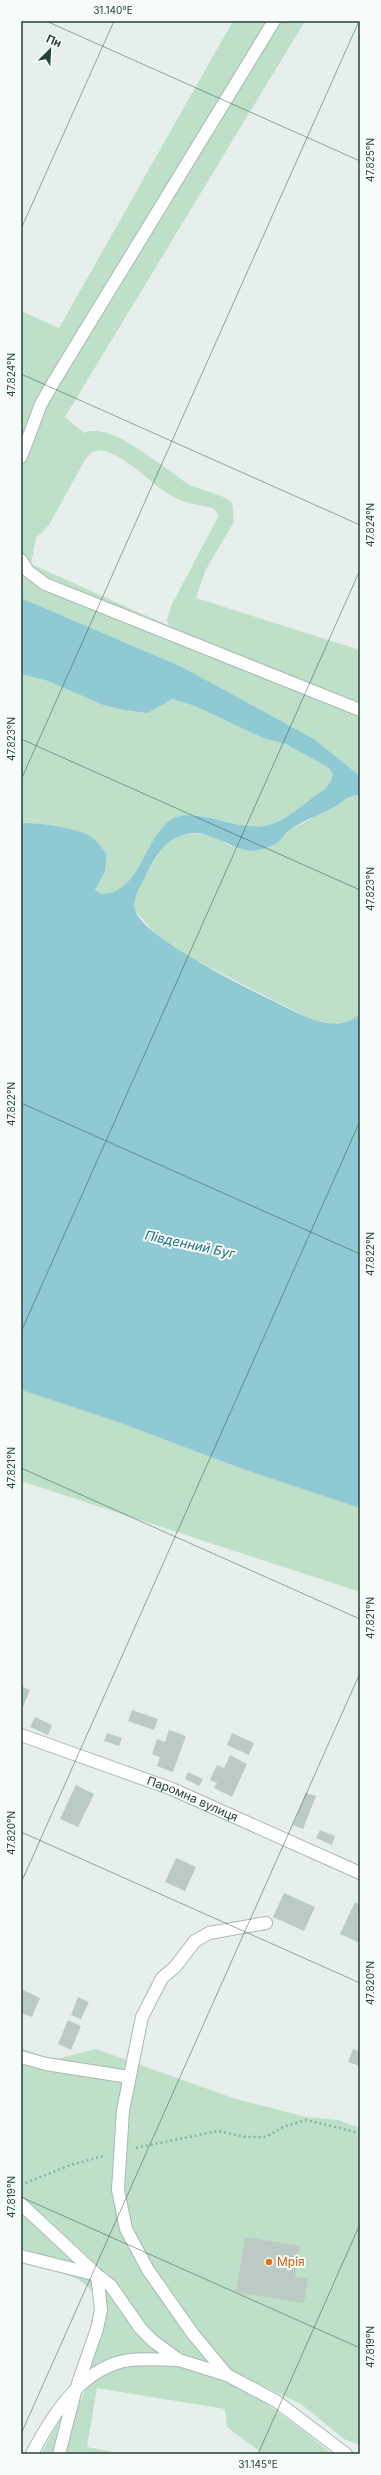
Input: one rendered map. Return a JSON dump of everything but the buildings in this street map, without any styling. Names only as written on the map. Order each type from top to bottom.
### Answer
[{"type":"street","points":[[21,457],[41,404],[56,378],[274,21]]},
{"type":"street","points":[[21,560],[28,571],[45,584],[360,710]]},
{"type":"street","name":"Паромна вулиця","points":[[21,1735],[172,1789],[360,1873]]},
{"type":"street","points":[[227,2375],[193,2334],[148,2270],[126,2229],[118,2190],[123,2110],[142,2017],[162,1978],[175,1967],[191,1945],[210,1932],[266,1923]]},
{"type":"street","points":[[21,2057],[46,2064],[129,2077]]},
{"type":"street","points":[[21,2204],[97,2276],[111,2286],[142,2329],[153,2341],[179,2360]]},
{"type":"street","points":[[21,2256],[97,2276]]},
{"type":"street","points":[[59,2454],[75,2392],[99,2316],[100,2293],[97,2276]]},
{"type":"street","points":[[32,2454],[47,2426],[75,2392],[104,2367],[131,2360],[179,2360],[227,2375],[276,2402],[346,2454]]},
{"type":"path","points":[[21,2185],[70,2165],[121,2152],[218,2131],[246,2137],[266,2137],[284,2127],[306,2120],[360,2132]]},
{"type":"green space","points":[[233,21],[267,21],[51,375],[21,442],[21,311],[59,328]]},
{"type":"green space","points":[[278,21],[305,21],[65,417],[84,433],[95,431],[108,433],[123,440],[190,485],[232,502],[234,522],[205,571],[196,598],[360,650],[360,776],[314,739],[182,667],[21,598],[21,470],[39,416]],"holes":[[[101,450],[121,458],[165,492],[188,503],[213,508],[219,515],[171,606],[167,620],[169,626],[31,564],[36,538],[49,525],[86,458],[92,452]]]},
{"type":"green space","points":[[21,674],[48,681],[103,705],[148,713],[172,699],[195,706],[263,738],[286,743],[329,768],[333,774],[331,781],[325,789],[288,816],[272,824],[253,827],[196,815],[186,815],[177,818],[166,826],[157,837],[134,874],[125,885],[114,892],[101,895],[95,890],[105,872],[107,854],[95,840],[90,836],[67,829],[21,823]]},
{"type":"green space","points":[[355,795],[360,796],[360,1013],[355,1018],[343,1023],[330,1023],[310,1019],[180,952],[154,932],[135,911],[134,902],[141,883],[163,847],[174,838],[187,833],[213,836],[230,846],[277,843],[290,830]]},
{"type":"green space","points":[[21,1390],[118,1422],[360,1508],[360,1592],[21,1481]]},
{"type":"green space","points":[[21,2048],[52,2060],[96,2049],[233,2098],[306,2117],[338,2120],[360,2128],[360,2445],[344,2439],[301,2404],[244,2377],[189,2357],[95,2367],[88,2371],[87,2344],[94,2311],[95,2302],[93,2293],[86,2285],[77,2279],[53,2269],[21,2261]]},
{"type":"green space","points":[[133,2363],[181,2366],[228,2383],[247,2392],[282,2415],[332,2454],[263,2454],[227,2427],[225,2409],[97,2388],[87,2447],[124,2454],[64,2454],[78,2407],[89,2385],[106,2369]]},
{"type":"green space","points":[[65,2410],[55,2454],[41,2454]]},
{"type":"water","name":"Південний Буг","points":[[21,598],[182,667],[314,739],[360,776],[360,796],[355,795],[346,799],[304,822],[288,831],[277,843],[266,848],[246,850],[209,836],[194,833],[179,836],[167,844],[154,860],[138,891],[134,905],[135,910],[143,922],[159,936],[180,950],[255,992],[299,1014],[317,1021],[336,1023],[353,1019],[360,1013],[360,1508],[243,1469],[118,1422],[21,1390],[21,823],[66,828],[90,836],[107,854],[105,872],[95,890],[101,894],[114,892],[124,886],[132,877],[160,831],[168,822],[178,817],[189,815],[201,816],[240,825],[263,826],[271,824],[280,821],[325,789],[331,781],[333,774],[329,768],[286,744],[263,738],[195,706],[172,699],[148,713],[124,710],[103,705],[48,681],[21,674]]},
{"type":"place","name":"Мрія","points":[[269,2262]]}]
